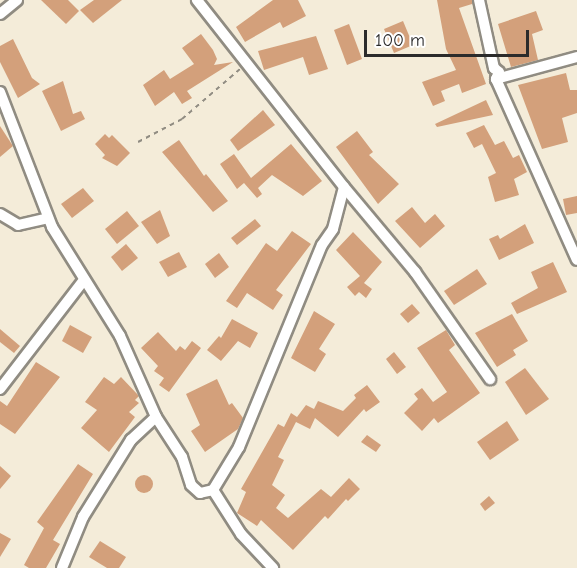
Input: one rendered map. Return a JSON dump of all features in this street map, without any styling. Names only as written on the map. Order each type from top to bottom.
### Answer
[{"type":"street","points":[[0,14],[17,0]]},
{"type":"street","points":[[197,0],[344,187],[415,272],[490,379]]},
{"type":"street","points":[[479,0],[494,68],[499,72],[496,79],[577,260]]},
{"type":"street","points":[[496,79],[577,57]]},
{"type":"street","points":[[0,92],[48,218],[120,336],[156,417],[182,457],[195,489],[200,493],[213,490],[239,447],[322,245],[333,229],[344,187]]},
{"type":"street","points":[[0,214],[18,225],[48,218]]},
{"type":"street","points":[[0,389],[84,279]]},
{"type":"street","points":[[62,568],[82,517],[131,441],[156,417]]},
{"type":"street","points":[[213,490],[241,534],[273,568]]},
{"type":"path","points":[[138,142],[182,119],[247,63]]},
{"type":"building","points":[[41,0],[68,0],[79,11],[66,24]]},
{"type":"building","points":[[94,0],[122,0],[93,23],[80,10]]},
{"type":"building","points":[[273,0],[298,0],[306,16],[283,28],[280,22],[245,42],[236,27]]},
{"type":"building","points":[[437,0],[472,0],[472,4],[459,8],[486,84],[462,93],[459,84],[441,91],[445,101],[433,106],[422,82],[456,70],[446,49]]},
{"type":"building","points":[[536,11],[543,30],[532,34],[538,60],[511,67],[498,24]]},
{"type":"building","points":[[403,21],[413,45],[394,53],[384,29]]},
{"type":"building","points":[[349,24],[362,59],[347,65],[334,30]]},
{"type":"building","points":[[201,34],[217,59],[214,65],[233,62],[187,91],[192,98],[182,104],[174,92],[155,106],[143,85],[164,70],[170,79],[194,64],[182,48]]},
{"type":"building","points":[[316,36],[328,69],[309,75],[303,57],[264,70],[258,51]]},
{"type":"building","points":[[13,39],[32,78],[40,84],[18,98],[0,62],[0,46]]},
{"type":"building","points":[[566,73],[570,90],[577,90],[577,113],[562,118],[568,142],[542,149],[518,85]]},
{"type":"building","points":[[63,81],[73,114],[81,111],[85,119],[61,131],[42,91]]},
{"type":"building","points":[[486,100],[493,115],[437,127],[435,124]]},
{"type":"building","points":[[263,110],[275,125],[238,151],[230,140]]},
{"type":"building","points":[[484,125],[495,145],[504,141],[513,158],[519,155],[527,172],[514,179],[519,195],[495,202],[488,177],[496,173],[482,144],[474,148],[466,133]]},
{"type":"building","points":[[0,126],[13,146],[0,157]]},
{"type":"building","points":[[357,131],[373,152],[369,155],[399,184],[378,204],[336,147]]},
{"type":"building","points":[[105,134],[109,138],[112,135],[130,153],[117,166],[102,158],[105,155],[95,144]]},
{"type":"building","points":[[179,140],[204,176],[206,174],[228,201],[213,212],[162,152]]},
{"type":"building","points":[[291,144],[322,181],[303,196],[272,175],[258,188],[262,194],[257,198],[244,183],[237,189],[220,164],[234,154],[251,178]]},
{"type":"building","points":[[83,188],[94,201],[72,218],[61,204]]},
{"type":"building","points":[[577,196],[577,213],[566,215],[563,199]]},
{"type":"building","points":[[412,207],[425,223],[435,214],[445,226],[420,248],[395,221]]},
{"type":"building","points":[[160,210],[170,236],[157,244],[141,222]]},
{"type":"building","points":[[127,211],[139,226],[117,244],[105,229]]},
{"type":"building","points":[[255,219],[261,226],[237,245],[231,238]]},
{"type":"building","points":[[525,224],[534,243],[499,260],[489,239],[498,235],[500,239]]},
{"type":"building","points":[[292,231],[311,244],[276,290],[283,295],[273,310],[247,293],[237,308],[226,301],[266,243],[277,251]]},
{"type":"building","points":[[353,232],[382,262],[364,283],[372,289],[366,298],[359,292],[355,296],[347,287],[360,276],[336,250]]},
{"type":"building","points":[[126,244],[138,258],[122,271],[111,257]]},
{"type":"building","points":[[179,252],[187,267],[168,277],[159,262]]},
{"type":"building","points":[[219,253],[229,267],[215,278],[205,264]]},
{"type":"building","points":[[553,262],[567,292],[517,314],[511,303],[538,288],[531,272]]},
{"type":"building","points":[[477,269],[487,284],[454,305],[444,291]]},
{"type":"building","points":[[412,304],[420,313],[408,323],[400,314]]},
{"type":"building","points":[[314,311],[335,324],[319,349],[326,354],[315,372],[291,358]]},
{"type":"building","points":[[512,314],[528,341],[513,350],[516,355],[497,367],[475,333]]},
{"type":"building","points":[[232,319],[258,333],[250,348],[238,341],[221,361],[207,350],[219,336],[221,338]]},
{"type":"building","points":[[70,325],[92,337],[83,353],[62,341]]},
{"type":"building","points":[[0,329],[20,346],[14,353],[0,342]]},
{"type":"building","points":[[446,330],[455,345],[449,350],[480,393],[438,423],[434,418],[422,431],[404,413],[418,399],[414,394],[422,388],[433,402],[447,392],[417,348]]},
{"type":"building","points":[[158,332],[176,351],[180,346],[185,350],[192,341],[201,348],[169,392],[159,385],[164,378],[154,371],[158,366],[141,348]]},
{"type":"building","points":[[394,352],[406,367],[397,374],[386,359]]},
{"type":"building","points":[[36,362],[60,377],[15,434],[0,424],[0,401],[7,406]]},
{"type":"building","points":[[525,368],[549,399],[526,415],[505,382]]},
{"type":"building","points":[[104,377],[114,384],[121,377],[139,396],[135,400],[139,403],[129,412],[135,417],[109,452],[81,428],[97,410],[85,402]]},
{"type":"building","points":[[217,379],[229,405],[232,403],[243,418],[238,429],[205,452],[191,431],[200,425],[186,394]]},
{"type":"building","points":[[367,385],[380,402],[366,412],[364,409],[338,437],[315,418],[310,429],[296,422],[278,457],[284,460],[272,485],[285,495],[276,508],[288,518],[321,489],[331,497],[349,478],[360,489],[348,501],[346,499],[328,519],[325,516],[293,550],[261,520],[257,526],[237,513],[246,492],[241,489],[278,424],[284,427],[291,413],[297,417],[306,405],[314,409],[318,401],[343,411],[356,398],[354,395]]},
{"type":"building","points":[[507,421],[519,440],[490,460],[477,442]]},
{"type":"building","points":[[367,435],[381,445],[376,452],[361,442]]},
{"type":"building","points":[[78,464],[93,474],[53,540],[60,544],[46,568],[29,568],[24,565],[44,528],[37,522]]},
{"type":"building","points":[[0,466],[11,476],[0,489]]},
{"type":"building","points":[[144,475],[150,478],[153,484],[150,490],[144,493],[138,490],[135,484],[138,478]]},
{"type":"building","points":[[489,496],[495,503],[485,511],[480,504]]},
{"type":"building","points":[[0,533],[11,539],[0,557]]},
{"type":"building","points":[[100,541],[126,557],[119,568],[107,568],[89,557]]}]
